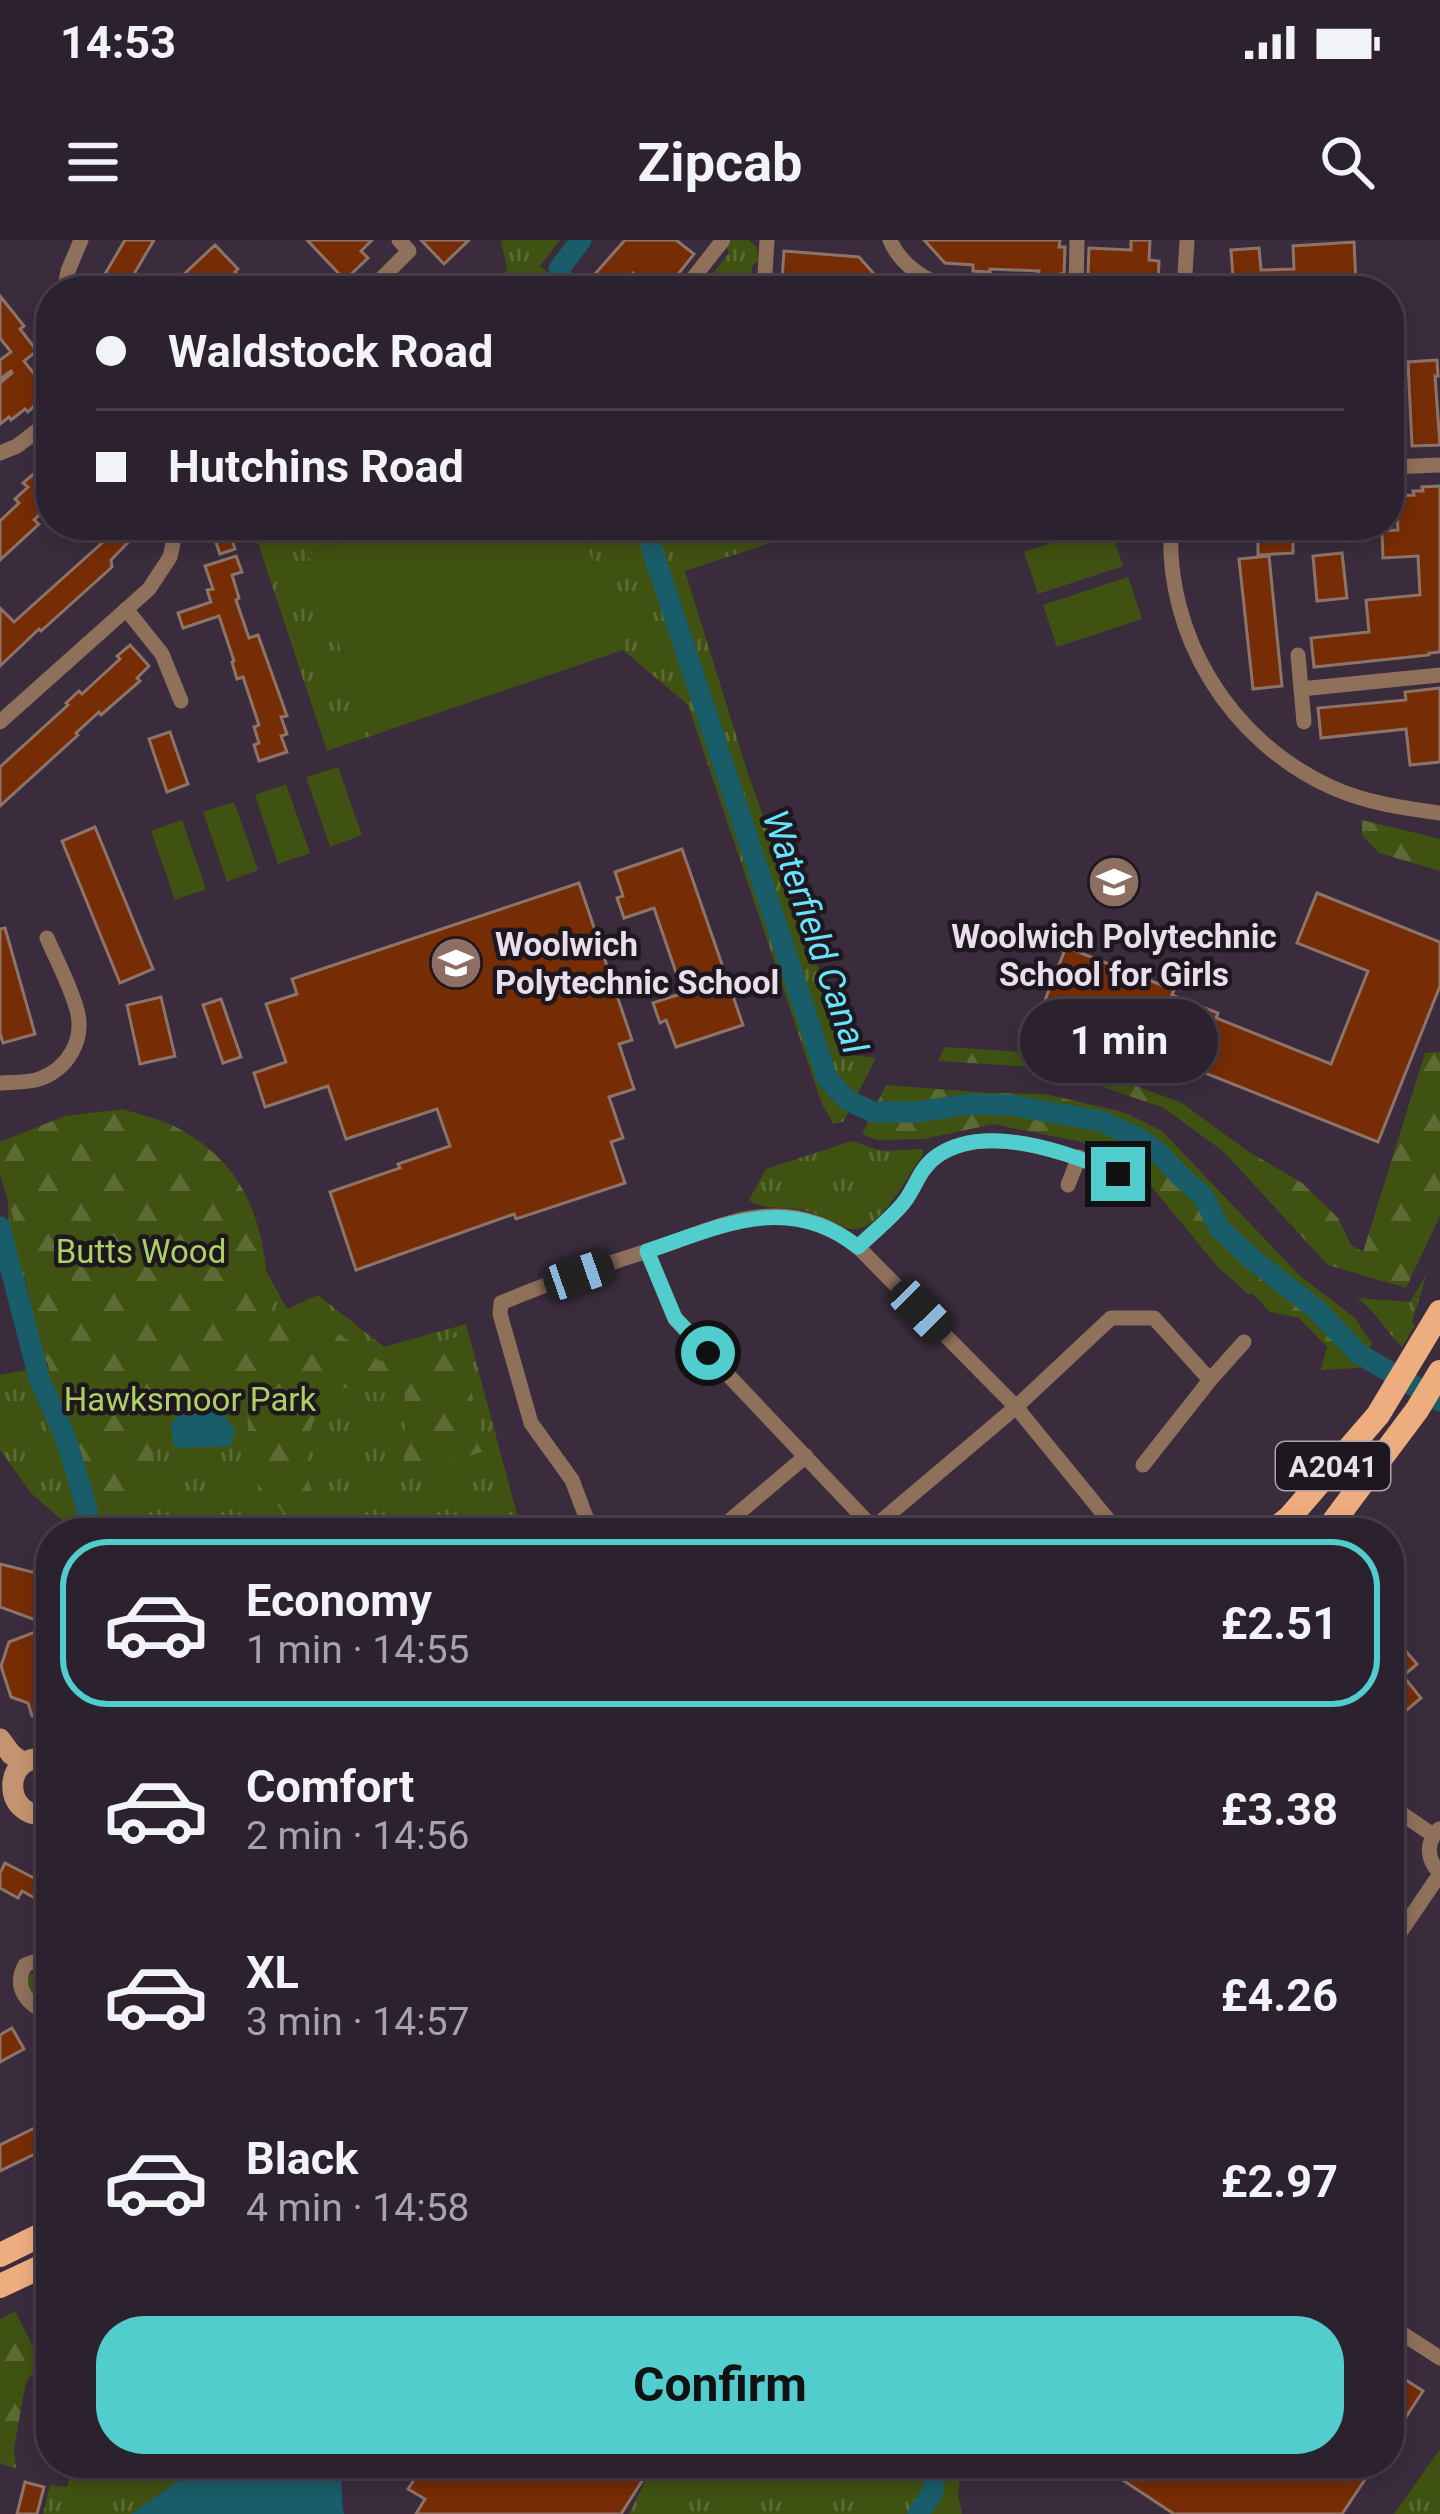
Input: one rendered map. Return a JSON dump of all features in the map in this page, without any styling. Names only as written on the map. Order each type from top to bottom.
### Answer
[{"type":"main road","name":"A2041","points":[[1289,1518],[1369,1426],[1440,1312]]},
{"type":"main road","name":"A2041","points":[[1336,1518],[1440,1372]]},
{"type":"main road","points":[[0,2255],[36,2237]]},
{"type":"main road","points":[[0,2286],[36,2269]]},
{"type":"street","points":[[67,276],[82,240]]},
{"type":"street","points":[[384,276],[409,251],[399,240]]},
{"type":"street","points":[[695,276],[723,240]]},
{"type":"street","points":[[765,276],[767,240]]},
{"type":"street","points":[[890,240],[920,276]]},
{"type":"street","points":[[1076,276],[1077,240]]},
{"type":"street","points":[[1185,276],[1186,240]]},
{"type":"street","points":[[0,453],[36,431]]},
{"type":"street","points":[[1404,466],[1440,465]]},
{"type":"street","points":[[0,722],[161,573],[176,540]]},
{"type":"street","points":[[1172,540],[1178,606],[1188,638],[1234,714],[1287,763],[1332,788],[1375,802],[1440,813]]},
{"type":"street","points":[[126,609],[163,654],[181,701]]},
{"type":"street","points":[[1298,655],[1304,722]]},
{"type":"street","points":[[1301,689],[1440,675]]},
{"type":"street","points":[[0,1083],[34,1081],[73,1054],[78,1012],[47,938]]},
{"type":"street","points":[[858,1247],[902,1206],[923,1169],[956,1147],[1002,1142],[1048,1148],[1118,1174]]},
{"type":"street","points":[[1068,1185],[1079,1157]]},
{"type":"street","points":[[586,1518],[572,1480],[531,1423],[500,1314],[501,1303],[735,1222],[773,1216],[829,1227],[858,1247],[1016,1407],[1108,1518]]},
{"type":"street","points":[[647,1251],[675,1318],[865,1518]]},
{"type":"street","points":[[890,1518],[1111,1318],[1154,1318],[1210,1380]]},
{"type":"street","points":[[1144,1465],[1244,1342]]},
{"type":"street","points":[[733,1518],[806,1456]]},
{"type":"street","points":[[0,1739],[22,1763]]},
{"type":"street","points":[[36,1758],[22,1763],[6,1799],[36,1814]]},
{"type":"street","points":[[1404,1813],[1437,1831],[1429,1851],[1440,1873],[1404,1927]]},
{"type":"street","points":[[36,1961],[25,1965],[20,1984],[36,2008]]},
{"type":"street","points":[[1404,2335],[1440,2358]]},
{"type":"green space","points":[[501,240],[560,240],[540,266],[552,276],[500,276],[507,270]]},
{"type":"green space","points":[[748,240],[757,247],[752,276],[711,276],[729,253],[726,245]]},
{"type":"green space","points":[[257,540],[349,540],[308,554],[371,736],[327,751]]},
{"type":"green space","points":[[349,540],[585,540],[623,650],[371,736],[308,554]]},
{"type":"green space","points":[[585,540],[779,540],[685,571],[749,777],[850,1055],[876,1058],[843,1122],[833,1123],[822,1104],[688,705],[623,650]]},
{"type":"green space","points":[[1060,540],[1114,540],[1123,566],[1038,594],[1024,552]]},
{"type":"green space","points":[[1128,577],[1142,619],[1057,647],[1043,605]]},
{"type":"green space","points":[[338,767],[362,835],[330,847],[306,777]]},
{"type":"green space","points":[[286,784],[310,853],[278,864],[255,795]]},
{"type":"green space","points":[[234,802],[258,870],[227,882],[203,812]]},
{"type":"green space","points":[[182,820],[206,889],[175,900],[151,831]]},
{"type":"green space","points":[[1362,820],[1440,839],[1440,871],[1379,853],[1362,835]]},
{"type":"green space","points":[[945,1047],[1052,1054],[1182,1103],[1246,1150],[1302,1183],[1338,1218],[1351,1245],[1363,1252],[1425,1053],[1440,1052],[1440,1216],[1406,1288],[1328,1265],[1223,1151],[1164,1108],[1048,1068],[938,1061]]},
{"type":"green space","points":[[886,1085],[1045,1094],[1123,1112],[1162,1131],[1299,1275],[1355,1318],[1372,1344],[1359,1368],[1321,1370],[1327,1347],[1299,1318],[1270,1312],[1217,1266],[1151,1186],[1082,1142],[994,1124],[924,1139],[877,1140],[862,1134]]},
{"type":"green space","name":"Butts Wood","points":[[123,1109],[170,1124],[223,1162],[251,1206],[259,1231],[269,1316],[339,1334],[380,1361],[462,1335],[482,1452],[404,1475],[405,1395],[329,1386],[307,1438],[308,1480],[322,1518],[283,1518],[281,1509],[251,1477],[247,1408],[226,1364],[175,1384],[134,1518],[97,1518],[87,1473],[62,1414],[56,1381],[38,1345],[15,1223],[0,1174],[0,1142],[65,1116]]},
{"type":"green space","points":[[852,1141],[881,1151],[923,1149],[891,1203],[869,1224],[846,1228],[809,1211],[749,1200],[766,1169]]},
{"type":"green space","name":"Butts Wood","points":[[6,1164],[230,1205],[287,1309],[318,1295],[384,1347],[466,1324],[518,1518],[60,1518],[31,1493],[0,1450],[0,1375],[58,1364],[10,1242]]},
{"type":"green space","points":[[1427,1273],[1415,1325],[1402,1347],[1357,1298],[1410,1302]]},
{"type":"green space","points":[[36,1972],[36,1999],[27,1986],[30,1974]]},
{"type":"green space","points":[[15,2311],[36,2349],[36,2372],[26,2382],[14,2448],[16,2468],[0,2464],[0,2319]]},
{"type":"green space","points":[[1440,2449],[1440,2514],[1394,2514]]},
{"type":"green space","points":[[70,2478],[182,2478],[131,2514],[43,2514],[50,2485],[67,2487]]},
{"type":"green space","points":[[647,2478],[960,2478],[962,2514],[629,2514]]},
{"type":"water","points":[[218,1406],[235,1430],[231,1446],[178,1448],[173,1444],[171,1425],[177,1414]]},
{"type":"water","points":[[182,2478],[341,2478],[344,2514],[131,2514]]},
{"type":"building","points":[[125,240],[154,240],[133,276],[105,274]]},
{"type":"building","points":[[307,240],[372,240],[361,251],[368,258],[349,276],[341,276]]},
{"type":"building","points":[[421,240],[469,240],[444,264]]},
{"type":"building","points":[[625,240],[676,240],[694,254],[677,276],[593,276]]},
{"type":"building","points":[[924,240],[1060,240],[1059,247],[1065,247],[1064,274],[1060,276],[1038,276],[1039,271],[973,271],[973,265],[945,263]]},
{"type":"building","points":[[1131,240],[1150,240],[1149,260],[1159,261],[1158,276],[1088,276],[1089,248],[1131,250]]},
{"type":"building","points":[[1354,242],[1356,276],[1233,276],[1231,250],[1259,248],[1261,270],[1294,269],[1293,246]]},
{"type":"building","points":[[215,245],[238,269],[239,276],[182,276]]},
{"type":"building","points":[[784,251],[859,257],[876,276],[782,276]]},
{"type":"building","points":[[0,296],[36,350],[24,361],[36,376],[36,404],[0,424],[0,383],[12,373],[0,379],[0,360],[11,352],[0,338]]},
{"type":"building","points":[[1437,360],[1440,445],[1412,446],[1408,362]]},
{"type":"building","points":[[36,472],[36,527],[0,560],[0,521],[19,503],[15,499],[28,487],[23,483]]},
{"type":"building","points":[[1440,486],[1440,652],[1314,667],[1311,638],[1369,632],[1366,600],[1420,595],[1418,556],[1383,558],[1382,540],[1404,540],[1404,496],[1423,491],[1422,487]]},
{"type":"building","points":[[105,540],[130,540],[111,560],[112,567],[0,666],[0,608],[14,622]]},
{"type":"building","points":[[215,540],[232,540],[235,549],[220,554]]},
{"type":"building","points":[[1258,540],[1293,540],[1293,553],[1258,555]]},
{"type":"building","points":[[1342,553],[1347,598],[1317,601],[1313,556]]},
{"type":"building","points":[[236,556],[242,572],[232,575],[236,600],[249,638],[258,635],[287,716],[281,717],[287,734],[281,736],[287,752],[259,761],[254,727],[259,725],[243,677],[237,679],[219,616],[183,628],[178,613],[211,602],[207,590],[213,589],[205,566]]},
{"type":"building","points":[[1269,556],[1282,686],[1253,689],[1239,559]]},
{"type":"building","points":[[130,645],[149,666],[137,678],[140,681],[101,715],[99,712],[0,806],[0,767]]},
{"type":"building","points":[[1440,688],[1440,762],[1410,765],[1406,729],[1321,738],[1318,708],[1406,700],[1405,692]]},
{"type":"building","points":[[170,732],[188,784],[167,792],[149,739]]},
{"type":"building","points":[[95,827],[153,969],[120,983],[62,841]]},
{"type":"building","points":[[682,849],[743,1025],[676,1047],[666,1020],[660,1023],[653,1003],[683,993],[654,908],[624,918],[615,872]]},
{"type":"building","points":[[579,883],[632,1040],[619,1044],[634,1089],[609,1097],[623,1138],[611,1142],[625,1183],[516,1219],[514,1214],[356,1270],[330,1192],[450,1146],[437,1109],[346,1139],[328,1086],[265,1107],[254,1073],[286,1062],[266,1004],[297,994],[292,979]]},
{"type":"building","points":[[1317,893],[1440,942],[1440,986],[1378,1142],[1042,1008],[1066,947],[1174,990],[1172,995],[1218,1013],[1216,1018],[1331,1064],[1368,971],[1297,943]]},
{"type":"building","points":[[5,928],[35,1034],[3,1043],[0,929]]},
{"type":"building","points":[[161,997],[175,1056],[140,1064],[127,1005]]},
{"type":"building","points":[[221,999],[241,1057],[223,1063],[203,1005]]},
{"type":"building","points":[[0,1564],[36,1573],[36,1620],[0,1607]]},
{"type":"building","points":[[36,1632],[36,1718],[28,1703],[11,1697],[1,1666],[9,1642]]},
{"type":"building","points":[[1404,1649],[1417,1664],[1404,1675]]},
{"type":"building","points":[[1404,1677],[1421,1698],[1404,1712]]},
{"type":"building","points":[[5,1863],[36,1879],[36,1899],[22,1891],[18,1898],[0,1888]]},
{"type":"building","points":[[12,2028],[24,2049],[0,2062],[0,2035]]},
{"type":"building","points":[[36,2127],[36,2153],[0,2171],[0,2145]]},
{"type":"building","points":[[1404,2379],[1423,2391],[1404,2420]]},
{"type":"building","points":[[415,2478],[644,2478],[621,2514],[416,2514],[425,2499],[408,2489]]},
{"type":"building","points":[[1120,2478],[1366,2478],[1342,2514],[1174,2514]]},
{"type":"building","points":[[25,2482],[44,2487],[37,2514],[17,2514]]},
{"type":"waterway","name":"Waterfield Canal","points":[[562,276],[559,269],[581,240]]},
{"type":"waterway","name":"Waterfield Canal","points":[[649,540],[827,1078],[847,1100],[873,1112],[1010,1105],[1101,1121],[1138,1138],[1203,1196],[1219,1228],[1316,1309],[1359,1354],[1440,1401]]},
{"type":"waterway","points":[[0,1227],[39,1378],[66,1439],[87,1518]]},
{"type":"waterway","points":[[918,2514],[933,2492],[933,2478]]},
{"type":"place","name":"Woolwich Polytechnic School for Girls","points":[[1114,882]]},
{"type":"place","name":"Woolwich Polytechnic School","points":[[456,963]]},
{"type":"route","points":[[708,1353],[675,1318],[647,1251],[735,1222],[773,1216],[829,1227],[858,1247],[902,1206],[923,1169],[938,1155],[975,1143],[1048,1148],[1118,1174]]},
{"type":"park label","name":"Hawksmoor Park","points":[[190,1399]]}]
